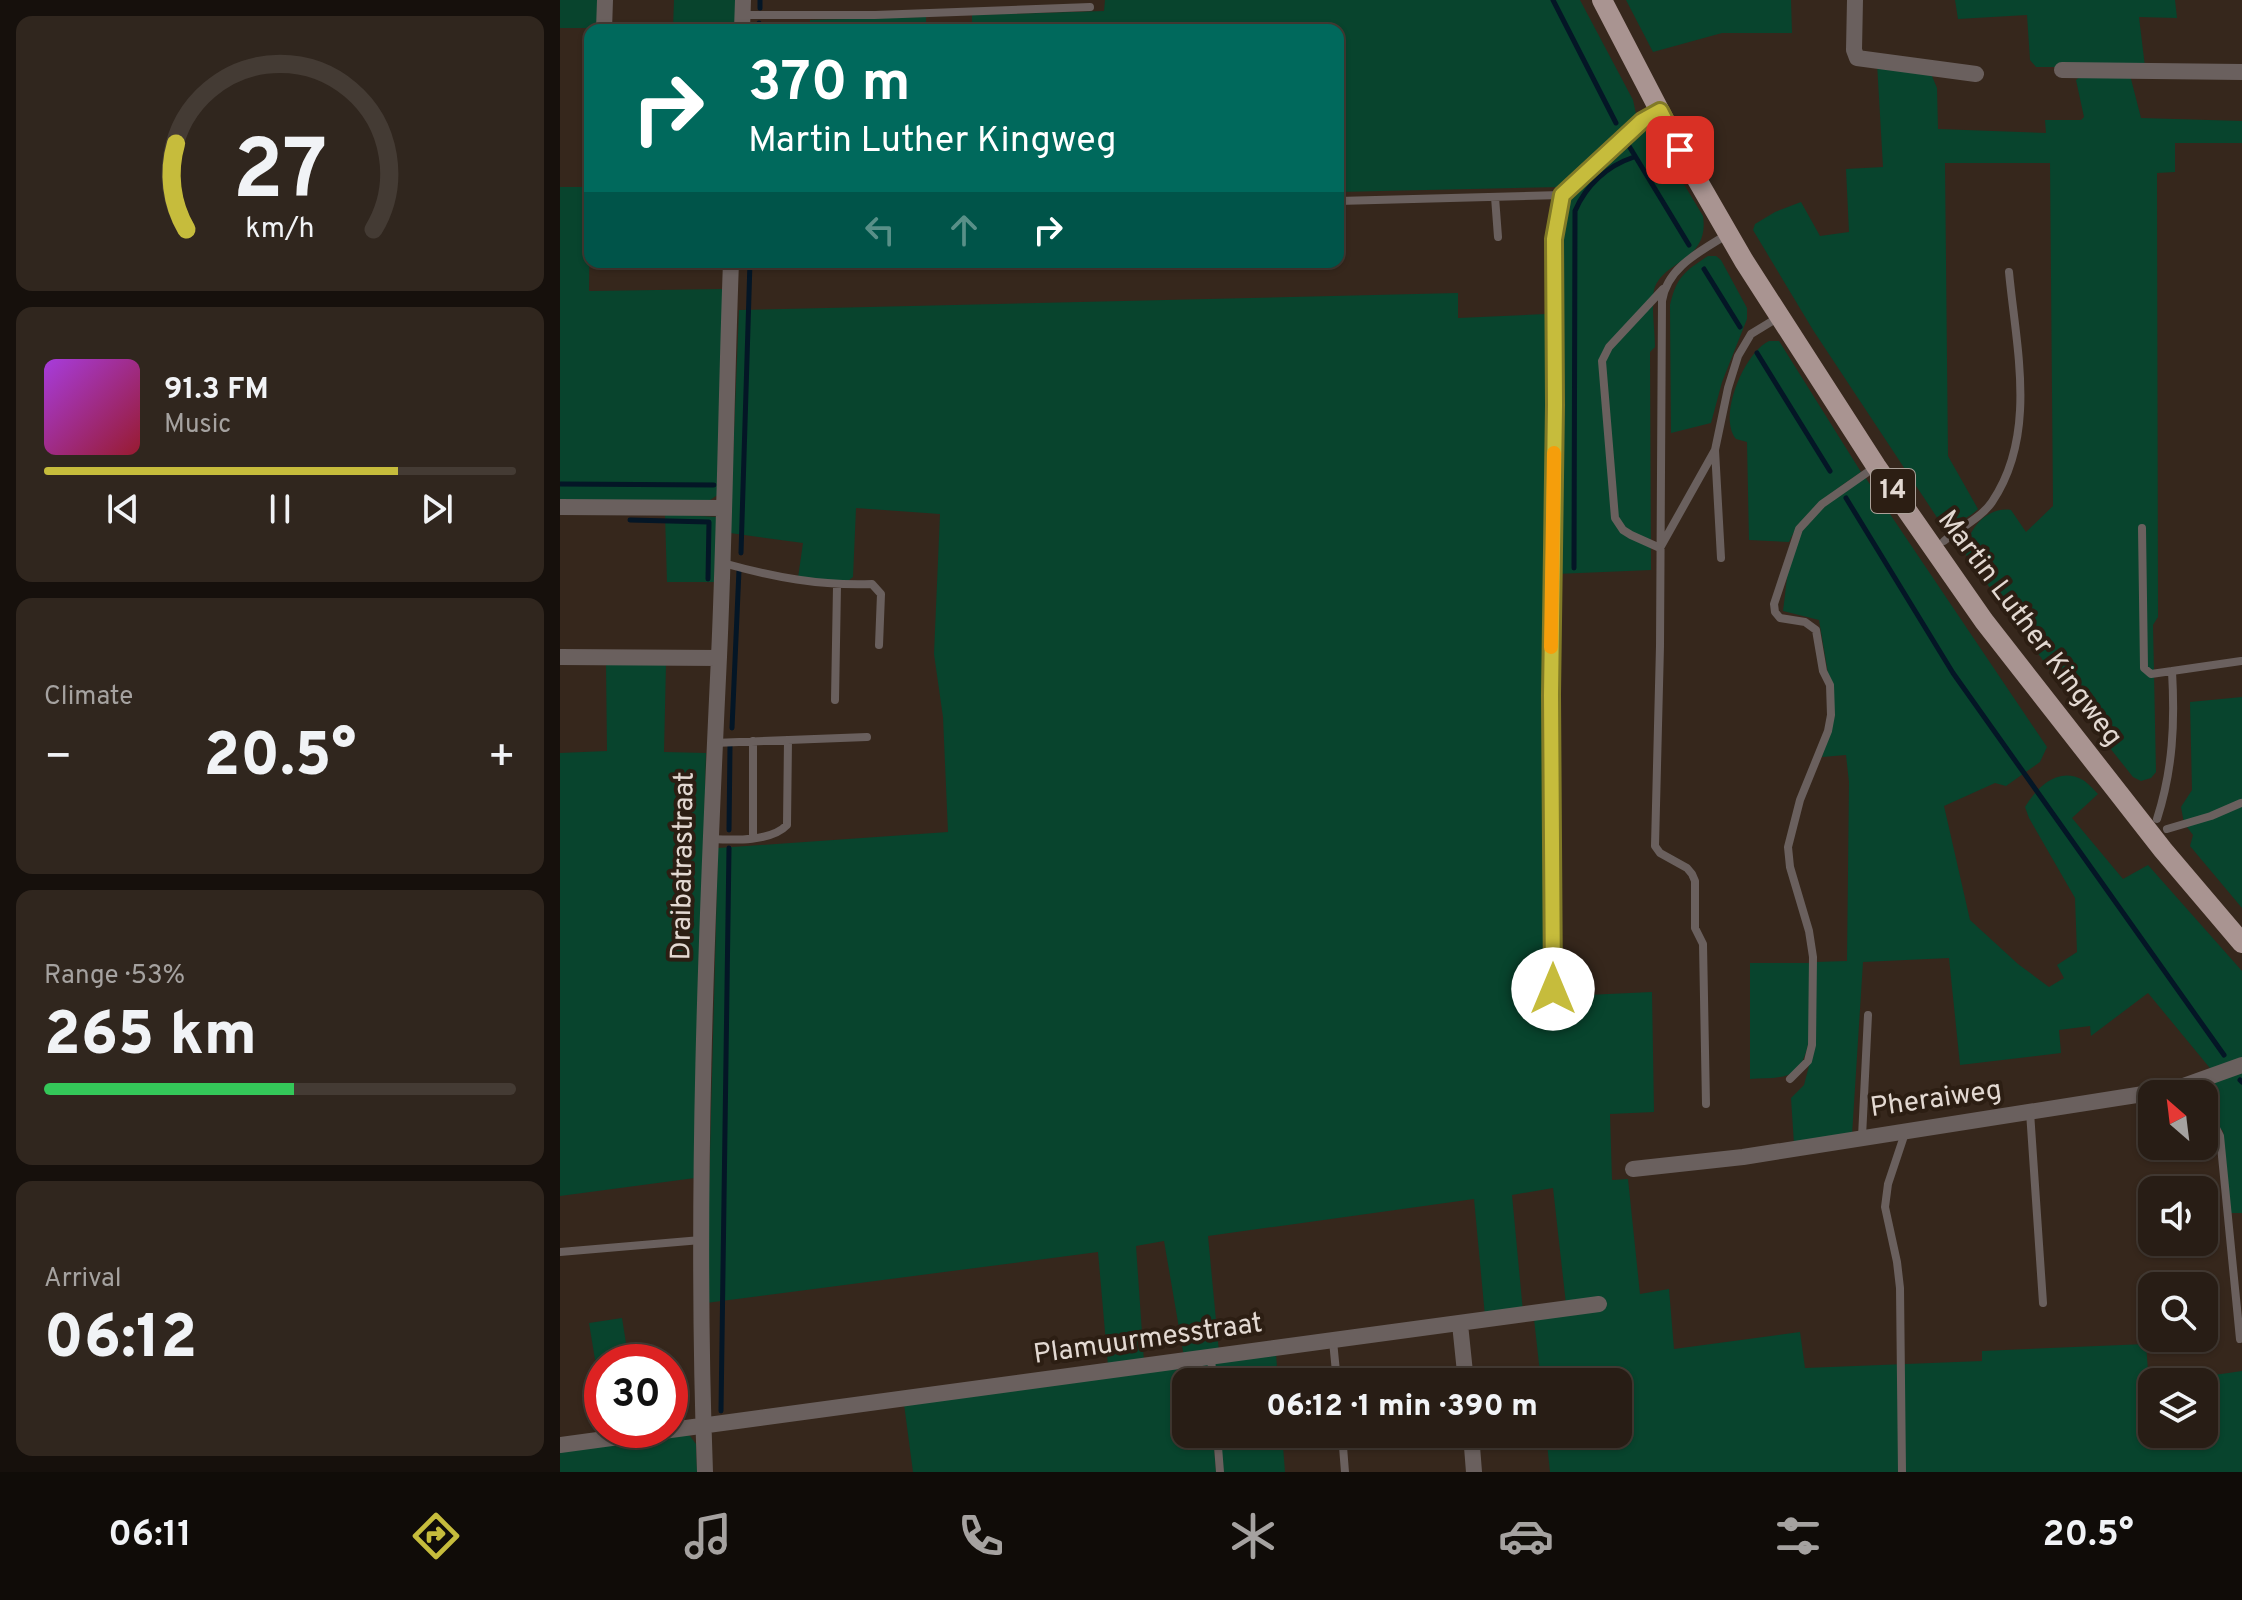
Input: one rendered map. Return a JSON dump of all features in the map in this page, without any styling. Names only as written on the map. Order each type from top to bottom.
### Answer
[{"type":"main road","name":"Martin Luther Kingweg","points":[[1602,0],[1728,233],[1876,466],[1993,633],[2163,850],[2242,943]]},
{"type":"street","points":[[604,24],[605,0]]},
{"type":"street","points":[[1855,0],[1854,50],[1857,58],[1976,74]]},
{"type":"street","points":[[2062,70],[2242,72]]},
{"type":"street","points":[[1553,989],[1554,239],[1562,195],[1642,121],[1660,111]]},
{"type":"street","name":"Draibatrastraat","points":[[705,1472],[700,1354],[701,1240],[710,839],[731,268]]},
{"type":"street","points":[[560,507],[724,508]]},
{"type":"street","points":[[560,657],[719,658]]},
{"type":"street","name":"Pheraiweg","points":[[2205,1080],[2242,1065]]},
{"type":"street","name":"Pheraiweg","points":[[1633,1169],[1743,1157],[1906,1129],[2138,1097]]},
{"type":"street","name":"Plamuurmesstraat","points":[[560,1445],[1599,1304]]},
{"type":"street","points":[[1460,1324],[1465,1368]]},
{"type":"street","points":[[1472,1448],[1474,1472]]},
{"type":"lane","points":[[742,15],[875,15],[1090,7]]},
{"type":"lane","points":[[1344,201],[1562,195]]},
{"type":"lane","points":[[1495,197],[1498,237]]},
{"type":"lane","points":[[1660,548],[1623,530],[1615,518],[1602,361],[1609,347],[1664,288],[1680,266],[1728,233]]},
{"type":"lane","points":[[1944,541],[1991,505],[2018,439],[2022,408],[2009,272]]},
{"type":"lane","points":[[1664,288],[1655,846],[1660,853],[1687,868],[1695,881],[1695,928],[1703,944],[1706,1104]]},
{"type":"lane","points":[[1721,558],[1715,450],[1728,388],[1738,356],[1751,334],[1780,316]]},
{"type":"lane","points":[[1660,548],[1715,450]]},
{"type":"lane","points":[[1790,1079],[1808,1061],[1812,1045],[1813,957],[1809,931],[1790,867],[1788,847],[1800,800],[1828,731],[1831,700],[1816,630],[1805,622],[1780,618],[1774,604],[1799,529],[1809,516],[1876,466]]},
{"type":"lane","points":[[2142,528],[2144,668],[2151,674],[2241,661]]},
{"type":"lane","points":[[722,563],[793,581],[837,586],[872,584],[881,594],[879,645]]},
{"type":"lane","points":[[835,700],[837,586]]},
{"type":"lane","points":[[2157,819],[2167,788],[2174,744],[2172,671]]},
{"type":"lane","points":[[713,743],[867,737]]},
{"type":"lane","points":[[710,839],[753,837],[780,832],[787,825],[788,740]]},
{"type":"lane","points":[[753,741],[753,837]]},
{"type":"lane","points":[[2167,829],[2241,803]]},
{"type":"lane","points":[[1862,1137],[1868,1015]]},
{"type":"lane","points":[[2030,1112],[2043,1303]]},
{"type":"lane","points":[[1902,1472],[1900,1288],[1885,1207],[1892,1169],[1906,1129]]},
{"type":"lane","points":[[2218,1132],[2240,1339]]},
{"type":"lane","points":[[560,1252],[701,1240]]},
{"type":"lane","points":[[1333,1341],[1336,1368]]},
{"type":"lane","points":[[1211,1358],[1212,1368]]},
{"type":"lane","points":[[1218,1448],[1220,1472]]},
{"type":"lane","points":[[1343,1448],[1345,1472]]},
{"type":"green space","points":[[560,0],[600,0],[600,24],[560,28]]},
{"type":"green space","points":[[674,0],[736,0],[736,24],[673,24]]},
{"type":"green space","points":[[1105,0],[1580,0],[1633,100],[1636,114],[1634,121],[1561,187],[1344,192],[1344,24],[972,24],[972,15],[1104,11]]},
{"type":"green space","points":[[1626,0],[1791,0],[1792,33],[1722,33],[1653,52]]},
{"type":"green space","points":[[1955,0],[2175,0],[2177,18],[2139,17],[2145,67],[2036,67],[2030,60],[2027,15],[1958,19]]},
{"type":"green space","points":[[926,17],[926,24],[810,24],[810,20]]},
{"type":"green space","points":[[1877,63],[1929,69],[1937,88],[1938,129],[2046,133],[2045,120],[2081,120],[2084,117],[2076,80],[2083,74],[2130,75],[2141,118],[2242,121],[2242,143],[2175,143],[2175,172],[2157,173],[2158,617],[2153,625],[2156,772],[2151,778],[2141,781],[2133,777],[2075,704],[1966,555],[1973,530],[1993,512],[2011,510],[2026,532],[2053,506],[2050,163],[1945,163],[1948,456],[1978,509],[1960,520],[1938,519],[1813,330],[1753,230],[1755,224],[1775,212],[1801,202],[1820,236],[1849,232],[1846,169],[1883,167]]},
{"type":"green space","points":[[1645,130],[1655,136],[1703,216],[1699,243],[1693,252],[1666,272],[1654,290],[1655,347],[1650,352],[1651,570],[1556,574],[1559,237],[1571,196]]},
{"type":"green space","points":[[560,187],[584,187],[584,268],[589,268],[589,291],[725,289],[719,494],[707,502],[560,501]]},
{"type":"green space","points":[[1708,256],[1721,260],[1747,308],[1747,319],[1722,382],[1711,423],[1671,433],[1670,305],[1683,276]]},
{"type":"green space","points":[[1458,293],[1458,318],[1546,314],[1544,997],[1652,992],[1654,1112],[1610,1114],[1612,1180],[1628,1179],[1640,1294],[1669,1289],[1674,1349],[1800,1332],[1805,1368],[1982,1361],[1982,1351],[2138,1344],[2138,1352],[2147,1352],[2148,1368],[2138,1368],[2138,1448],[2218,1448],[2218,1374],[2242,1371],[2242,1472],[1550,1472],[1547,1448],[1632,1448],[1632,1368],[1539,1368],[1534,1319],[1566,1304],[1553,1188],[1512,1195],[1523,1312],[1485,1316],[1474,1199],[1208,1236],[1219,1352],[1184,1357],[1164,1241],[1136,1246],[1144,1362],[1108,1366],[1098,1252],[706,1303],[718,848],[948,832],[943,717],[934,654],[940,514],[856,508],[853,577],[848,581],[798,578],[803,543],[730,533],[739,310]]},
{"type":"green space","points":[[1769,341],[1779,341],[1861,472],[1811,511],[1789,542],[1749,540],[1747,442],[1736,439],[1731,429],[1730,416],[1736,386],[1751,358]]},
{"type":"green space","points":[[1865,477],[2047,747],[2040,762],[2006,786],[1995,783],[1944,806],[1970,920],[2018,964],[2049,987],[2064,978],[2057,965],[2077,952],[2075,898],[2025,807],[2042,786],[2057,777],[2074,776],[2083,780],[2098,794],[2072,818],[2123,879],[2148,865],[2242,971],[2242,1064],[2214,1073],[2148,993],[2091,1036],[2090,1026],[2059,1030],[2061,1053],[1960,1065],[1949,958],[1863,962],[1852,1135],[1794,1144],[1791,1098],[1804,1085],[1810,1062],[1815,962],[1847,961],[1849,782],[1846,755],[1822,757],[1835,715],[1819,620],[1783,611],[1790,559],[1802,530],[1823,507]]},
{"type":"green space","points":[[665,514],[717,517],[717,582],[667,582]]},
{"type":"green space","points":[[606,663],[666,664],[664,752],[706,753],[695,1178],[560,1196],[560,753],[607,751]]},
{"type":"green space","points":[[2242,697],[2242,908],[2190,846],[2193,835],[2184,823],[2181,807],[2192,790],[2190,702]]},
{"type":"green space","points":[[1750,963],[1809,963],[1809,1041],[1798,1068],[1788,1075],[1750,1079]]},
{"type":"green space","points":[[2242,1072],[2242,1213],[2231,1213],[2223,1131],[2218,1126],[2218,1081]]},
{"type":"green space","points":[[622,1318],[626,1344],[592,1344],[589,1323]]},
{"type":"green space","points":[[1276,1353],[1277,1368],[1214,1368],[1213,1362]]},
{"type":"green space","points":[[1208,1363],[1208,1368],[1172,1368],[1172,1448],[1214,1448],[1216,1472],[913,1472],[904,1404]]},
{"type":"green space","points":[[688,1436],[696,1444],[697,1472],[560,1472],[560,1450],[584,1447],[688,1448]]},
{"type":"green space","points":[[1221,1448],[1283,1448],[1285,1472],[1223,1472]]},
{"type":"waterway","points":[[760,0],[760,8]]},
{"type":"waterway","points":[[1553,0],[1616,123]]},
{"type":"waterway","points":[[1629,146],[1689,245]]},
{"type":"waterway","points":[[1574,568],[1575,211],[1598,178],[1634,157]]},
{"type":"waterway","points":[[741,553],[750,268]]},
{"type":"waterway","points":[[1704,269],[1740,327]]},
{"type":"waterway","points":[[1757,353],[1830,471]]},
{"type":"waterway","points":[[560,484],[714,485]]},
{"type":"waterway","points":[[1846,498],[1953,673],[2224,1055]]},
{"type":"waterway","points":[[630,520],[709,522],[708,579]]},
{"type":"waterway","points":[[732,728],[739,570]]},
{"type":"waterway","points":[[729,830],[730,746]]},
{"type":"waterway","points":[[721,1411],[729,848]]},
{"type":"slow traffic","points":[[1551,647],[1554,453]]},
{"type":"route","points":[[1553,989],[1554,239],[1562,195],[1642,121],[1660,111],[1680,150]]}]
